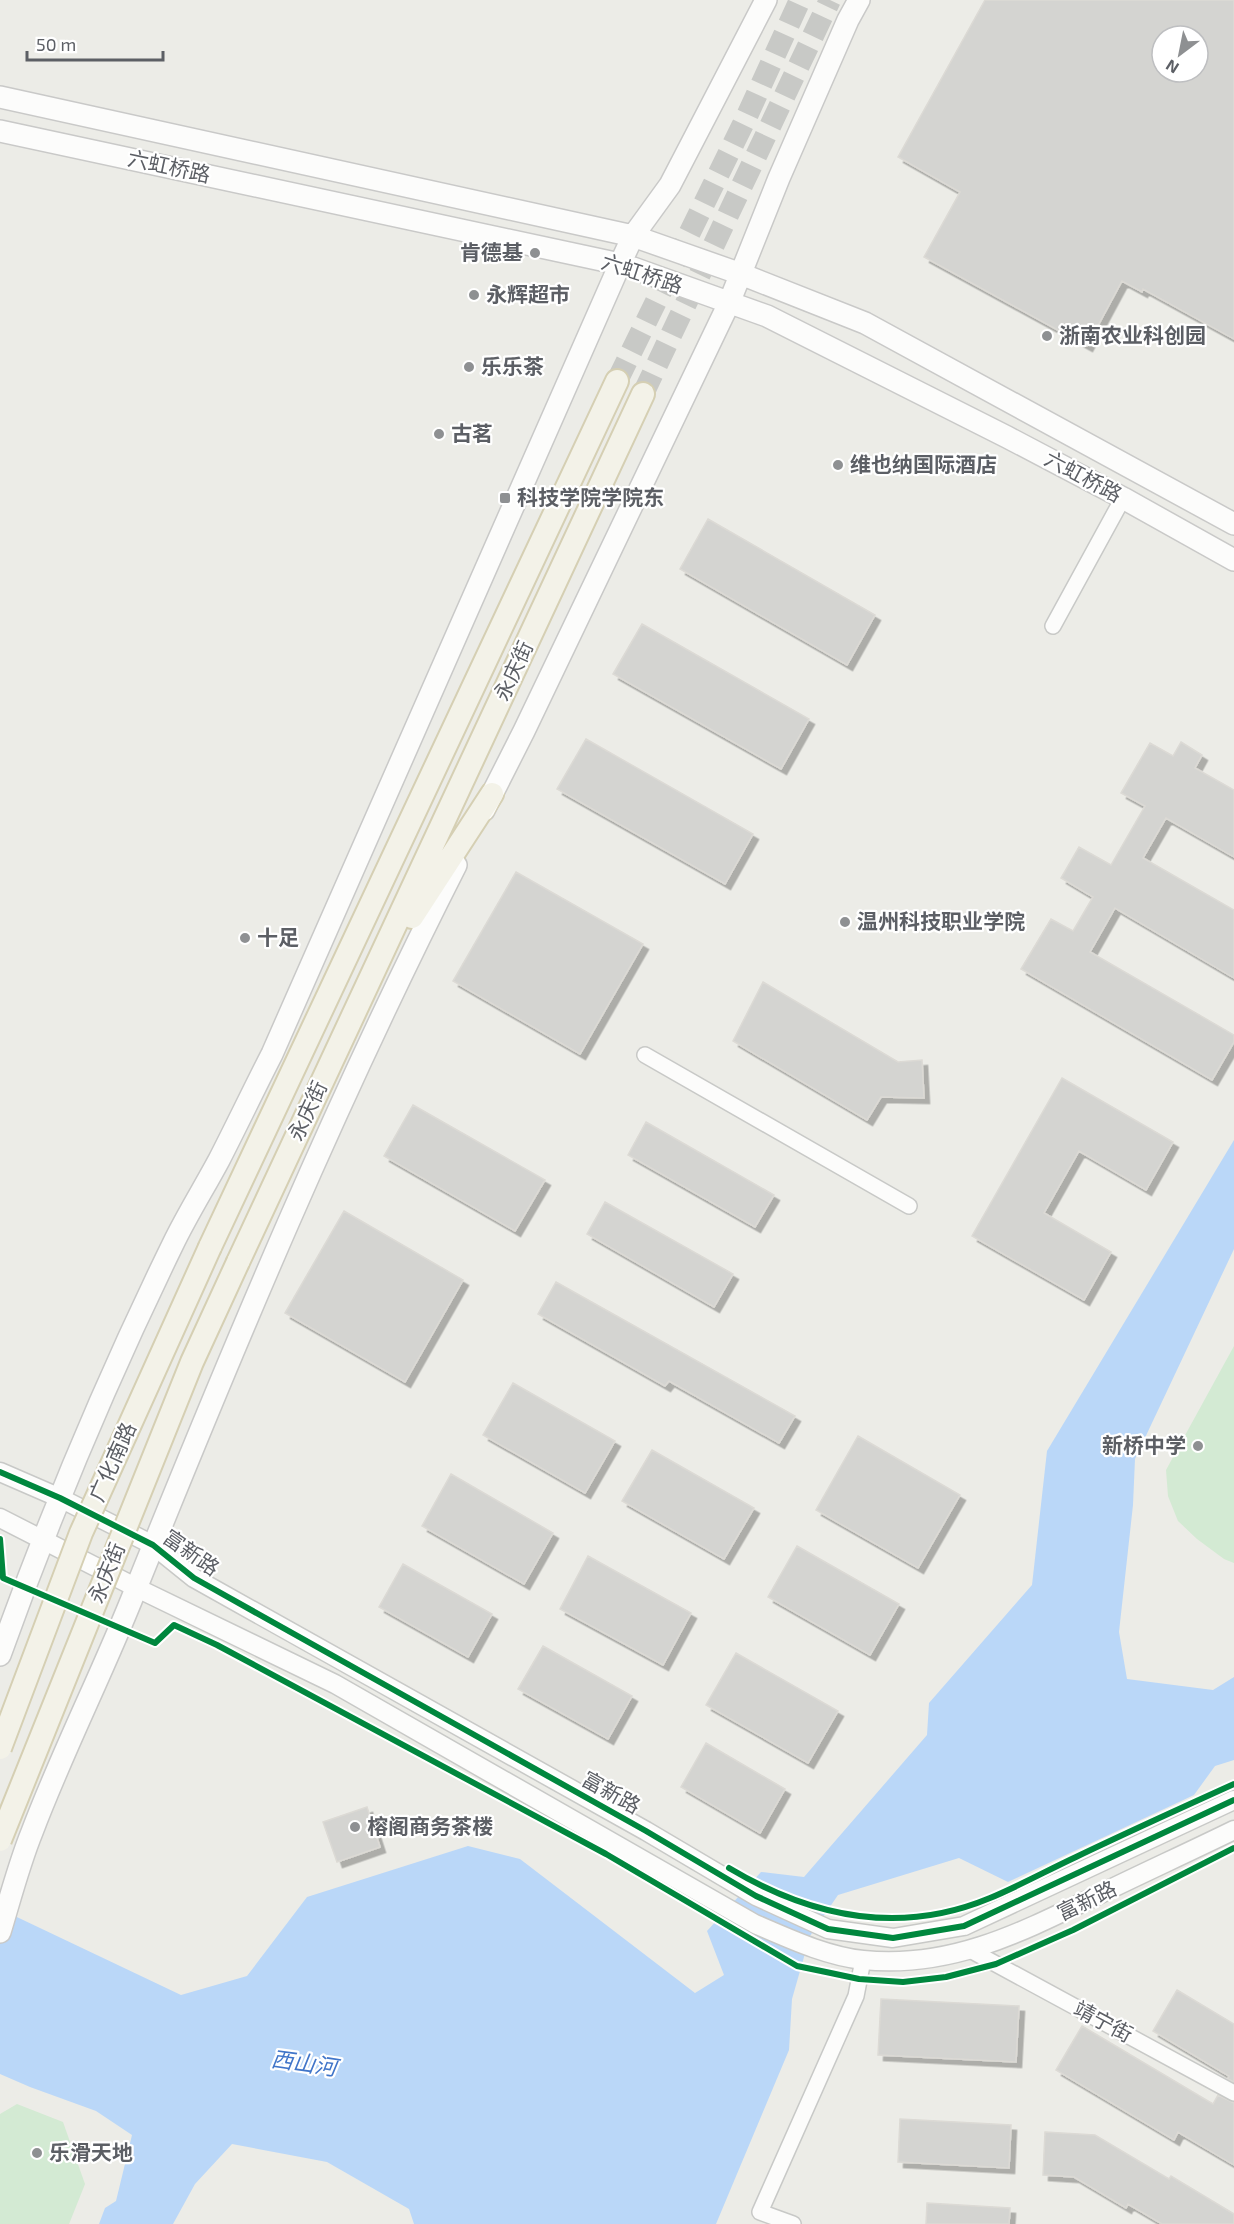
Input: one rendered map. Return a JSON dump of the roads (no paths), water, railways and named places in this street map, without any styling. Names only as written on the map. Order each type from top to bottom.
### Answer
[{"type":"main road","points":[[0,1655],[24,1587],[110,1379],[174,1242],[220,1158],[272,1054],[620,264],[633,236],[670,184],[766,0]]},
{"type":"main road","points":[[0,1932],[31,1833],[137,1588],[193,1445],[286,1227],[442,892],[492,794],[729,303],[779,178],[848,20],[859,0]]},
{"type":"main road","name":"六虹桥路","points":[[0,97],[633,236],[741,274],[865,323],[1234,524]]},
{"type":"main road","name":"六虹桥路","points":[[0,131],[620,264],[767,316],[1007,437],[1234,560]]},
{"type":"main road","name":"永庆街","points":[[210,1247],[617,381]]},
{"type":"main road","name":"永庆街","points":[[0,1840],[192,1362],[643,394]]},
{"type":"main road","points":[[367,986],[492,794]]},
{"type":"main road","name":"广化南路","points":[[0,1748],[81,1533],[210,1247]]},
{"type":"street","points":[[747,34],[754,0]]},
{"type":"street","points":[[1053,626],[1123,498]]},
{"type":"street","points":[[645,1055],[909,1206]]},
{"type":"street","name":"富新路","points":[[0,1472],[60,1498],[153,1545],[194,1578],[646,1831],[756,1896],[828,1929],[893,1938],[964,1926],[1234,1800]]},
{"type":"street","name":"富新路","points":[[0,1518],[137,1588],[335,1684],[755,1924],[809,1947],[862,1960],[918,1961],[972,1951],[1032,1928],[1234,1830]]},
{"type":"street","name":"靖宁街","points":[[972,1951],[1234,2093]]},
{"type":"street","points":[[788,2223],[760,2212],[856,1996],[862,1960]]},
{"type":"water","name":"西山河","points":[[1234,1140],[1234,1249],[1135,1459],[1133,1505],[1119,1632],[1127,1679],[1213,1690],[1234,1677],[1234,1760],[1215,1766],[1194,1795],[1008,1882],[959,1858],[838,1895],[810,1936],[792,1999],[789,2050],[716,2224],[414,2224],[409,2209],[327,2162],[232,2144],[195,2184],[173,2224],[99,2224],[105,2208],[116,2201],[132,2135],[96,2111],[0,2074],[0,1909],[181,1995],[247,1976],[307,1897],[468,1846],[520,1859],[695,1993],[724,1975],[707,1931],[761,1872],[804,1877],[927,1735],[929,1703],[1032,1585],[1047,1451]]},
{"type":"tunnel","points":[[617,381],[746,118],[800,0]]},
{"type":"tunnel","points":[[643,394],[830,0]]},
{"type":"place","name":"肯德基","points":[[535,253]]},
{"type":"place","name":"永辉超市","points":[[474,295]]},
{"type":"place","name":"浙南农业科创园","points":[[1047,336]]},
{"type":"place","name":"乐乐茶","points":[[469,367]]},
{"type":"place","name":"古茗","points":[[439,434]]},
{"type":"place","name":"维也纳国际酒店","points":[[838,465]]},
{"type":"place","name":"科技学院学院东","points":[[505,498]]},
{"type":"place","name":"温州科技职业学院","points":[[845,922]]},
{"type":"place","name":"十足","points":[[245,938]]},
{"type":"place","name":"新桥中学","points":[[1198,1446]]},
{"type":"place","name":"榕阁商务茶楼","points":[[355,1827]]},
{"type":"place","name":"乐滑天地","points":[[37,2153]]}]
